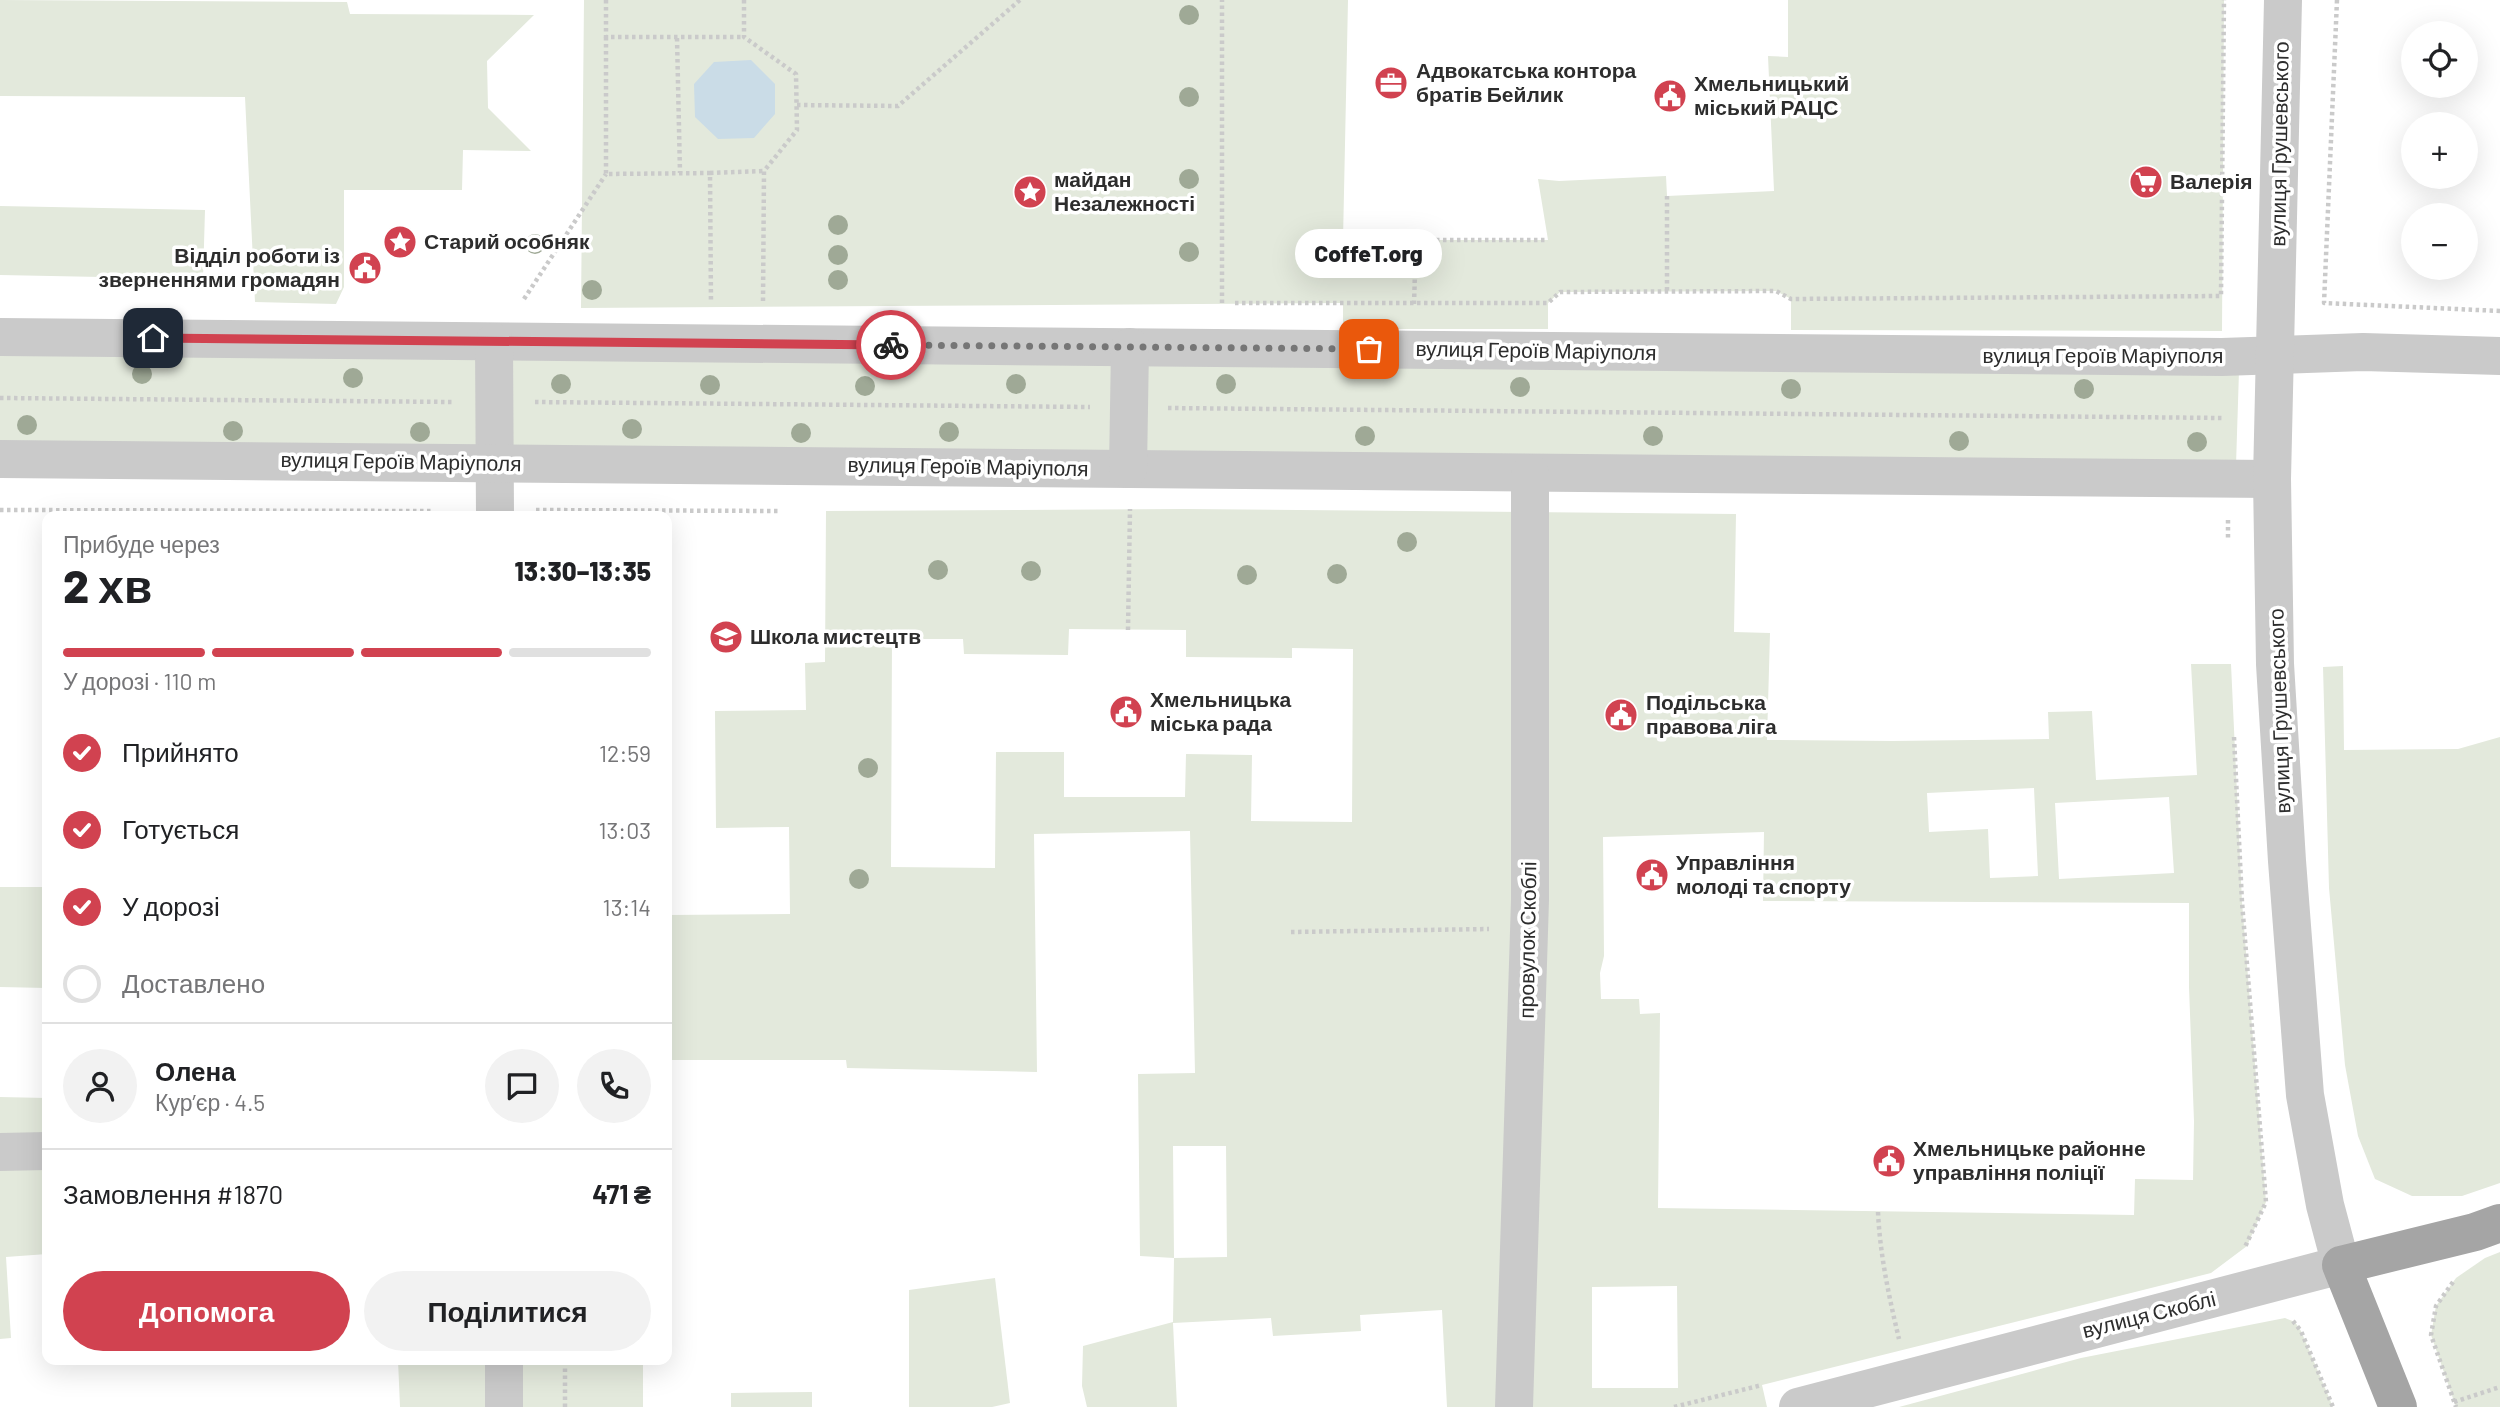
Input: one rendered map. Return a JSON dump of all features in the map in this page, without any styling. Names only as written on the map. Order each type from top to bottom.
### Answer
[{"type":"main road","name":"вулиця Скоблі","points":[[2342,1265],[2475,1232],[2500,1223]]},
{"type":"main road","name":"вулиця Грушевського","points":[[2342,1265],[2398,1407]]},
{"type":"street","name":"вулиця Грушевського","points":[[2283,0],[2272,479],[2275,664],[2305,1095],[2325,1205],[2342,1265]]},
{"type":"street","name":"вулиця Героїв Маріуполя","points":[[0,337],[2275,357],[2362,352],[2500,356]]},
{"type":"street","points":[[494,342],[495,511]]},
{"type":"street","points":[[1128,469],[1130,347]]},
{"type":"street","name":"вулиця Героїв Маріуполя","points":[[0,459],[2272,479]]},
{"type":"street","name":"провулок Скоблі","points":[[1514,1407],[1529,928],[1530,473]]},
{"type":"street","points":[[0,1152],[42,1151]]},
{"type":"street","name":"вулиця Скоблі","points":[[1786,1395],[2342,1265]]},
{"type":"street","points":[[504,1365],[504,1407]]},
{"type":"path","points":[[519,307],[606,174],[606,0]]},
{"type":"path","points":[[744,0],[744,37]]},
{"type":"path","points":[[796,105],[898,106],[1020,0]]},
{"type":"path","points":[[1222,0],[1222,303]]},
{"type":"path","points":[[1210,304],[1548,303],[1560,292],[1776,291],[1791,299],[2221,296],[2224,0]]},
{"type":"path","points":[[2337,0],[2324,303],[2500,310]]},
{"type":"path","points":[[606,37],[744,37],[796,74],[797,130],[764,171],[763,306]]},
{"type":"path","points":[[677,38],[680,173]]},
{"type":"path","points":[[606,174],[764,171]]},
{"type":"path","points":[[710,173],[711,307]]},
{"type":"path","points":[[1667,196],[1667,292]]},
{"type":"path","points":[[1343,240],[1548,240]]},
{"type":"path","points":[[1414,304],[1416,240]]},
{"type":"path","points":[[0,398],[2224,418]]},
{"type":"path","points":[[1129,630],[1130,509]]},
{"type":"path","points":[[0,510],[432,511]]},
{"type":"path","points":[[2227,518],[2228,545]]},
{"type":"path","points":[[2234,734],[2242,902],[2266,1202],[2247,1246],[2238,1253]]},
{"type":"path","points":[[1291,932],[1529,928]]},
{"type":"path","points":[[1878,1212],[1883,1260],[1900,1341]]},
{"type":"path","points":[[2456,1278],[2437,1306],[2431,1335],[2455,1404],[2500,1387]]},
{"type":"path","points":[[2285,1318],[2295,1322],[2301,1331],[2333,1407]]},
{"type":"path","points":[[565,1365],[565,1407]]},
{"type":"path","points":[[1674,1407],[1786,1395]]},
{"type":"shaded area","points":[[0,0],[347,2],[350,14],[534,15],[487,61],[488,108],[531,151],[463,150],[462,190],[344,190],[344,287],[336,304],[255,302],[245,97],[0,96]]},
{"type":"shaded area","points":[[584,0],[1348,0],[1343,240],[1548,240],[1538,179],[1559,181],[1666,176],[1667,196],[1774,191],[1768,56],[1788,57],[1788,0],[2224,0],[2222,331],[1791,330],[1791,299],[1776,291],[1560,292],[1548,303],[1548,329],[1343,329],[1343,303],[581,308]]},
{"type":"shaded area","points":[[0,206],[205,210],[203,279],[0,275]]},
{"type":"shaded area","points":[[0,351],[2239,371],[2236,465],[0,445]]},
{"type":"shaded area","points":[[1185,509],[1736,514],[1734,632],[1770,633],[1767,740],[2049,739],[2048,712],[2092,711],[2096,780],[2197,775],[2191,664],[2231,664],[2242,902],[2266,1202],[2247,1246],[2211,1273],[1762,1385],[1767,1407],[1447,1407],[1442,1310],[1360,1315],[1361,1331],[1273,1336],[1271,1318],[1173,1323],[1177,1407],[1087,1407],[1082,1386],[1083,1346],[1173,1322],[1174,1258],[1140,1256],[1138,1074],[1195,1073],[1190,831],[1034,834],[1037,1072],[847,1068],[846,1060],[672,1060],[672,915],[790,914],[789,827],[716,828],[715,711],[806,710],[805,663],[825,662],[826,511]],"holes":[[[1069,629],[1186,630],[1186,657],[1292,658],[1292,648],[1353,649],[1352,822],[1251,821],[1252,755],[1186,754],[1185,797],[1064,797],[1064,752],[996,752],[995,868],[891,867],[892,639],[963,639],[964,654],[1068,655]],[[2034,788],[2038,876],[1990,878],[1988,829],[1929,832],[1927,793]],[[2169,797],[2174,873],[2059,879],[2055,803]],[[1764,832],[1763,901],[2189,903],[2193,1180],[2135,1179],[2134,1215],[1658,1208],[1660,1013],[1640,1014],[1639,999],[1601,999],[1600,973],[1604,956],[1603,837]],[[1173,1146],[1226,1146],[1227,1257],[1174,1258]],[[1677,1286],[1678,1388],[1592,1388],[1592,1287]]]},
{"type":"shaded area","points":[[2343,666],[2344,750],[2458,749],[2500,737],[2500,1183],[2462,1196],[2412,1196],[2375,1179],[2358,1136],[2345,1065],[2329,888],[2323,667]]},
{"type":"shaded area","points":[[0,887],[42,887],[42,988],[0,987]]},
{"type":"shaded area","points":[[0,1097],[42,1098],[42,1254],[6,1257],[11,1338],[0,1339]]},
{"type":"shaded area","points":[[2500,1252],[2500,1407],[2456,1407],[2431,1335],[2436,1306],[2456,1278],[2485,1258]]},
{"type":"shaded area","points":[[995,1278],[1010,1403],[992,1407],[909,1407],[909,1290]]},
{"type":"shaded area","points":[[2285,1318],[2295,1322],[2301,1331],[2333,1407],[1899,1407],[2081,1358]]},
{"type":"shaded area","points":[[398,1365],[643,1365],[643,1407],[400,1407]]},
{"type":"shaded area","points":[[812,1392],[812,1407],[731,1407],[731,1393]]},
{"type":"water","points":[[751,60],[775,84],[775,114],[754,138],[718,139],[695,117],[694,84],[714,62]]},
{"type":"way so far","points":[[891,345],[1369,349]]},
{"type":"place","name":"Адвокатська контора братів Бейлик","points":[[1391,83]]},
{"type":"place","name":"Хмельницький міський РАЦС","points":[[1670,96]]},
{"type":"place","name":"Валерія","points":[[2146,182]]},
{"type":"place","name":"майдан Незалежності","points":[[1030,192]]},
{"type":"place","name":"Старий особняк","points":[[400,242]]},
{"type":"place","name":"Відділ роботи із зверненнями громадян","points":[[365,268]]},
{"type":"place","name":"CoffeT.org","points":[[1369,349]]},
{"type":"place","name":"Школа мистецтв","points":[[726,637]]},
{"type":"place","name":"Хмельницька міська рада","points":[[1126,712]]},
{"type":"place","name":"Подільська правова ліга","points":[[1621,715]]},
{"type":"place","name":"Управління молоді та спорту","points":[[1652,875]]},
{"type":"place","name":"Хмельницьке районне управління поліції","points":[[1889,1161]]},
{"type":"route","points":[[153,338],[891,345]]}]
